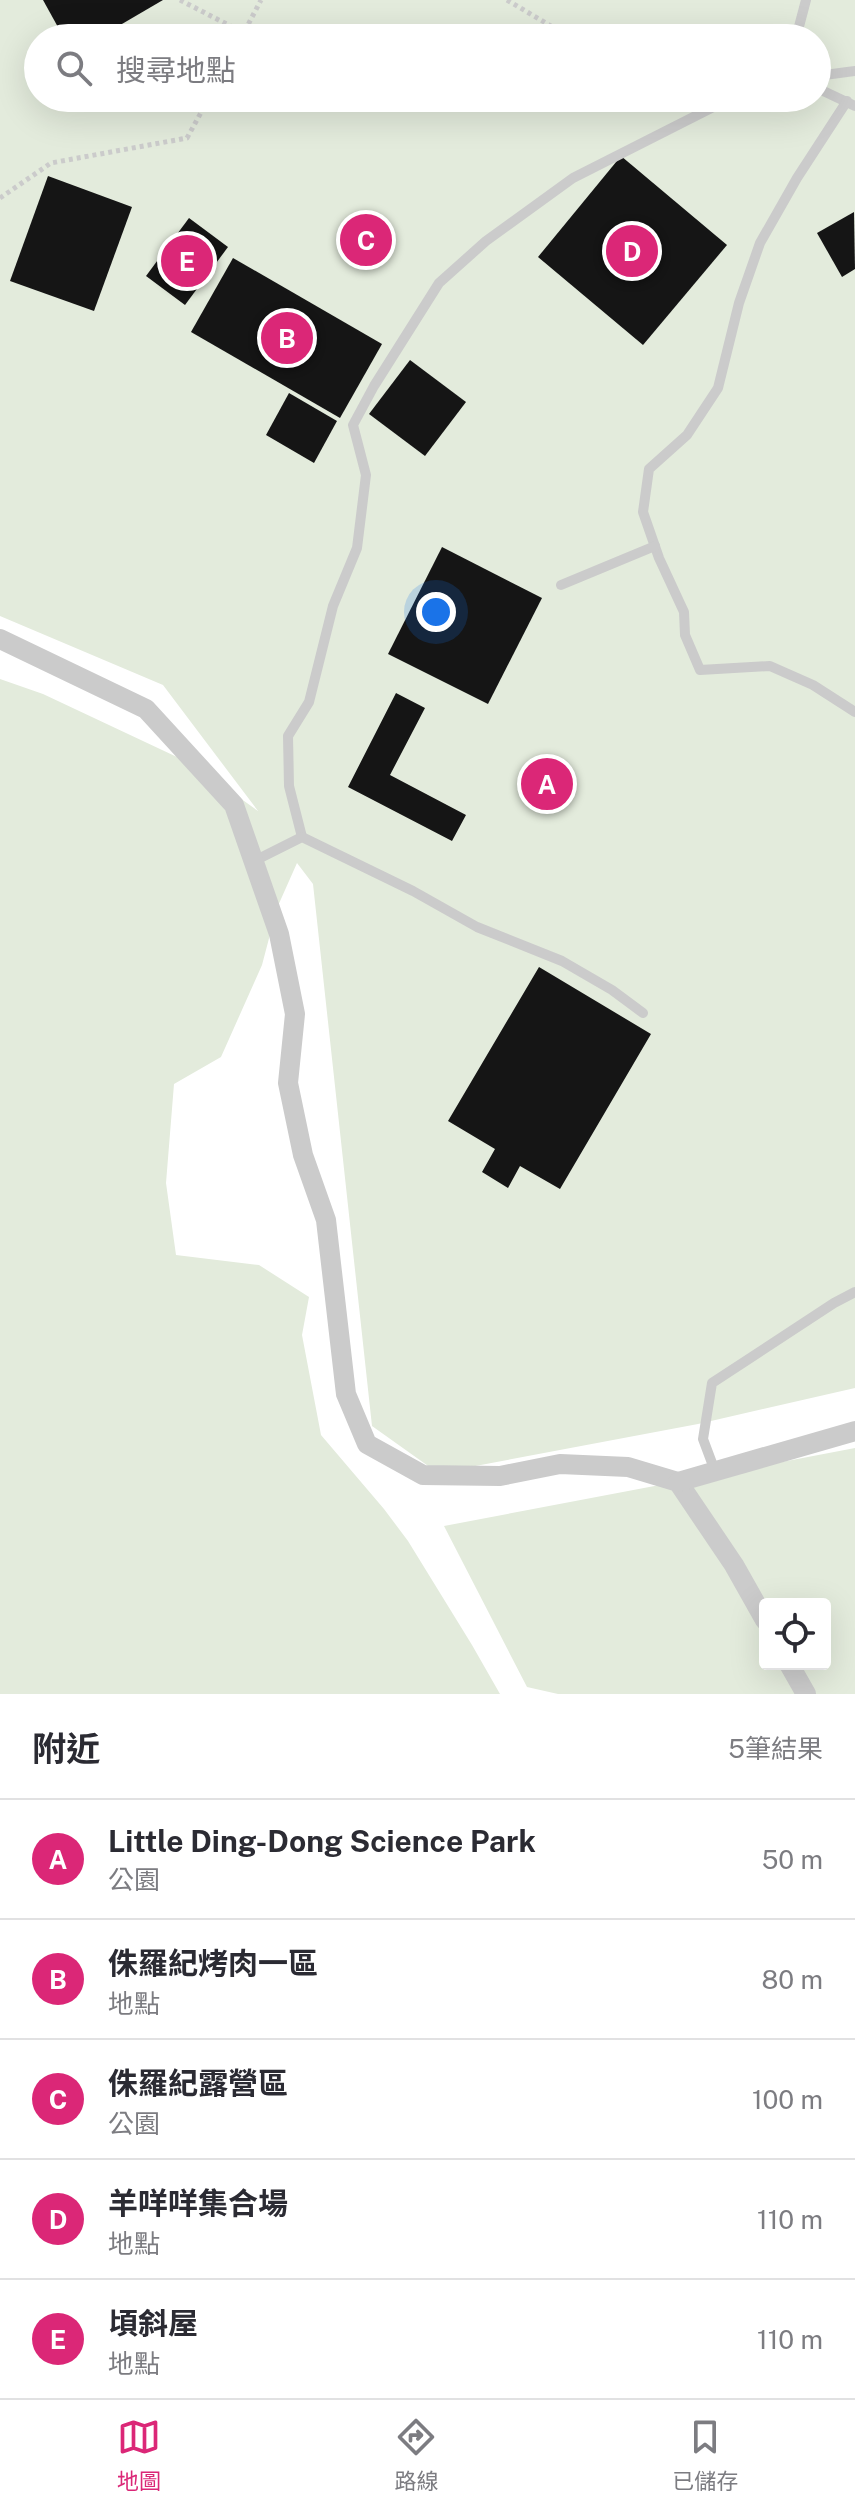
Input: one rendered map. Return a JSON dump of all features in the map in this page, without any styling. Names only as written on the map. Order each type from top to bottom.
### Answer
[{"type":"street","points":[[0,639],[146,709],[234,805],[279,934],[295,1014],[288,1083],[303,1155],[326,1220],[346,1394],[367,1444],[423,1475],[500,1476],[560,1464],[628,1467],[678,1482],[855,1431]]},
{"type":"street","points":[[678,1482],[734,1565],[759,1609]]},
{"type":"street","points":[[792,1670],[806,1694]]},
{"type":"lane","points":[[800,24],[806,0]]},
{"type":"lane","points":[[831,74],[855,71]]},
{"type":"lane","points":[[831,94],[851,103],[797,178],[760,243],[739,303],[718,388],[687,435],[649,469],[643,512],[684,612],[685,635],[700,670],[770,666],[813,685],[855,712]]},
{"type":"lane","points":[[643,1013],[612,990],[562,961],[477,927],[413,891],[302,837],[289,786],[288,736],[309,702],[333,606],[357,548],[366,475],[353,425],[439,283],[486,241],[573,178],[703,112]]},
{"type":"lane","points":[[561,585],[655,546]]},
{"type":"lane","points":[[254,861],[302,837]]},
{"type":"lane","points":[[715,1471],[703,1439],[712,1383],[855,1292]]},
{"type":"path","points":[[180,0],[223,24]]},
{"type":"path","points":[[249,24],[261,0]]},
{"type":"path","points":[[507,0],[547,24]]},
{"type":"path","points":[[0,198],[51,163],[187,138],[201,112]]},
{"type":"green space","points":[[0,0],[855,0],[855,1388],[698,1424],[438,1473],[372,1426],[313,884],[297,863],[277,908],[262,965],[221,1057],[174,1084],[166,1183],[176,1255],[259,1265],[309,1297],[302,1335],[321,1435],[408,1541],[500,1694],[0,1694],[0,679],[43,694],[194,765],[258,811],[163,685],[0,616]]},
{"type":"green space","points":[[855,1448],[855,1694],[558,1694],[527,1687],[444,1526]]},
{"type":"building","points":[[43,0],[163,0],[122,24],[56,24]]},
{"type":"building","points":[[621,156],[727,245],[643,345],[538,257]]},
{"type":"building","points":[[48,176],[132,207],[94,311],[10,281]]},
{"type":"building","points":[[854,212],[855,269],[842,277],[817,233]]},
{"type":"building","points":[[189,218],[228,247],[185,305],[146,276]]},
{"type":"building","points":[[233,258],[382,344],[340,418],[191,332]]},
{"type":"building","points":[[410,360],[466,402],[425,456],[369,414]]},
{"type":"building","points":[[289,393],[337,421],[314,463],[266,435]]},
{"type":"building","points":[[442,547],[542,598],[488,704],[388,654]]},
{"type":"building","points":[[396,693],[425,708],[390,775],[466,815],[452,841],[348,787]]},
{"type":"building","points":[[539,967],[651,1034],[560,1189],[520,1166],[508,1188],[482,1172],[495,1149],[448,1121]]},
{"type":"place","name":"侏羅紀露營區","points":[[366,240]]},
{"type":"place","name":"羊咩咩集合場","points":[[632,251]]},
{"type":"place","name":"頃斜屋","points":[[187,261]]},
{"type":"place","name":"侏羅紀烤肉一區","points":[[287,338]]},
{"type":"place","name":"Little Ding-Dong Science Park","points":[[547,784]]}]
